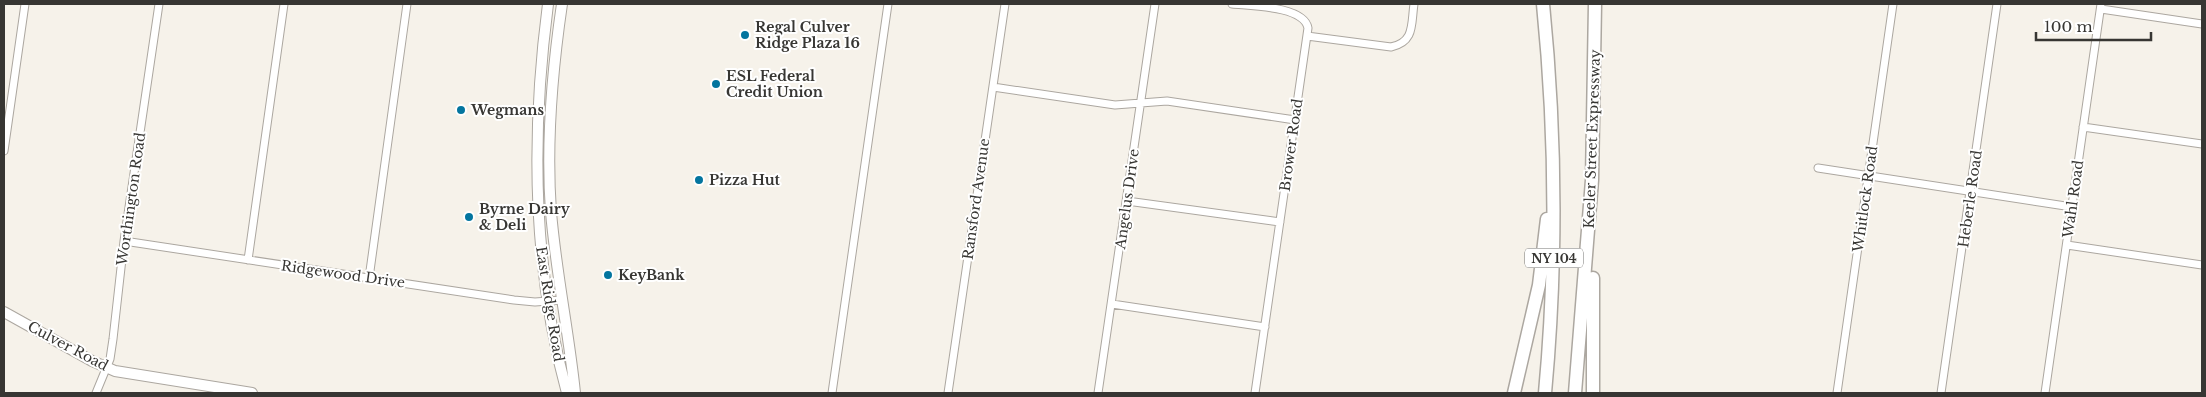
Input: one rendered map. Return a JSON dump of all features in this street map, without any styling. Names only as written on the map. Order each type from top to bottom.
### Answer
[{"type":"highway","name":"NY 104","points":[[1543,4],[1551,122],[1554,248],[1545,393]]},
{"type":"highway","name":"Keeler Street Expressway","points":[[1575,393],[1593,166],[1595,4]]},
{"type":"highway","points":[[1514,393],[1543,262],[1551,122]]},
{"type":"highway","points":[[1593,166],[1593,393]]},
{"type":"main road","name":"East Ridge Road","points":[[548,4],[540,72],[537,146],[539,234],[547,301],[567,393]]},
{"type":"main road","name":"East Ridge Road","points":[[562,4],[552,95],[550,184],[554,242],[575,393]]},
{"type":"main road","name":"Culver Road","points":[[4,312],[107,368],[128,375],[252,393]]},
{"type":"street","points":[[4,151],[24,4]]},
{"type":"street","name":"Worthington Road","points":[[96,393],[107,368],[113,339],[124,241],[159,4]]},
{"type":"street","points":[[248,260],[284,4]]},
{"type":"street","points":[[369,278],[407,4]]},
{"type":"street","points":[[832,393],[888,4]]},
{"type":"street","name":"Ransford Avenue","points":[[948,393],[1005,4]]},
{"type":"street","name":"Angelus Drive","points":[[1098,393],[1155,4]]},
{"type":"street","points":[[1232,4],[1299,15],[1307,23],[1307,36],[1391,47],[1406,41],[1410,33],[1414,4]]},
{"type":"street","name":"Whitlock Road","points":[[1836,393],[1893,4]]},
{"type":"street","name":"Heberle Road","points":[[1941,393],[1997,4]]},
{"type":"street","points":[[2101,6],[2202,24]]},
{"type":"street","name":"Wahl Road","points":[[2044,393],[2101,6]]},
{"type":"street","name":"Brower Road","points":[[1255,393],[1307,36]]},
{"type":"street","points":[[993,87],[1115,105],[1167,102],[1295,120]]},
{"type":"street","points":[[2083,127],[2202,144]]},
{"type":"street","points":[[1818,168],[2072,207]]},
{"type":"street","points":[[1126,201],[1280,222]]},
{"type":"street","name":"Ridgewood Drive","points":[[124,241],[530,302],[562,300]]},
{"type":"street","points":[[2067,245],[2202,265]]},
{"type":"street","points":[[1112,304],[1265,327]]},
{"type":"place","name":"Regal Culver Ridge Plaza 16","points":[[745,35]]},
{"type":"place","name":"ESL Federal Credit Union","points":[[716,84]]},
{"type":"place","name":"Wegmans","points":[[461,110]]},
{"type":"place","name":"Pizza Hut","points":[[699,180]]},
{"type":"place","name":"Byrne Dairy & Deli","points":[[469,217]]},
{"type":"place","name":"KeyBank","points":[[608,275]]}]
